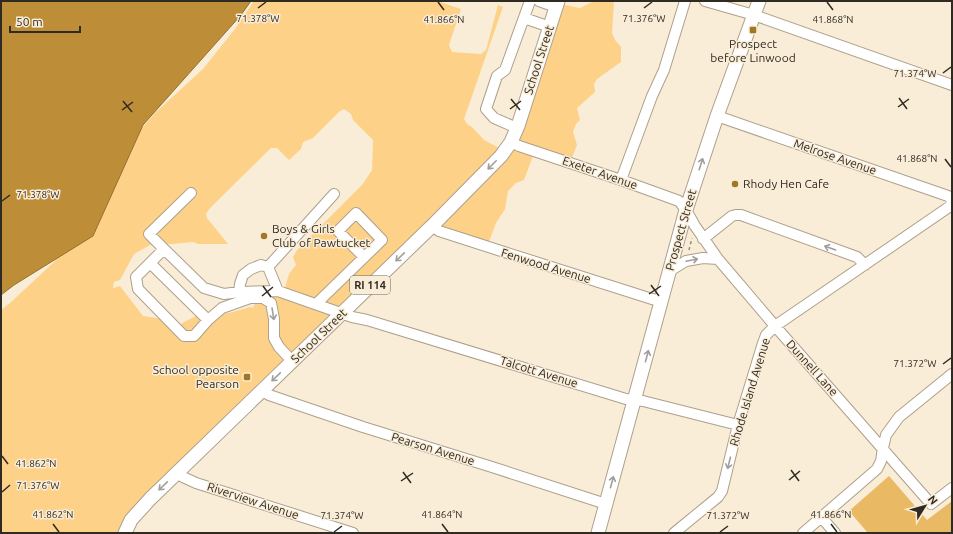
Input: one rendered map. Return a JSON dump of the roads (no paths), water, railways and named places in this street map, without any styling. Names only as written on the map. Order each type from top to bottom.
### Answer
[{"type":"main road","name":"Prospect Street","points":[[598,533],[686,210],[717,116],[758,1]]},
{"type":"main road","name":"School Street","points":[[124,533],[131,520],[176,473],[432,226],[501,156],[511,142],[517,128],[557,4]]},
{"type":"street","points":[[517,128],[494,118],[486,108],[497,76],[505,70],[530,1]]},
{"type":"street","points":[[539,1],[557,4]]},
{"type":"street","points":[[621,180],[652,96],[664,70],[685,1]]},
{"type":"street","points":[[705,1],[754,15],[952,85]]},
{"type":"street","points":[[524,18],[550,27]]},
{"type":"street","name":"Melrose Avenue","points":[[717,116],[948,196],[952,200]]},
{"type":"street","name":"Exeter Avenue","points":[[511,142],[679,201],[686,210]]},
{"type":"street","points":[[191,193],[149,234],[204,288],[224,294],[278,291],[268,267]]},
{"type":"street","points":[[268,267],[334,194]]},
{"type":"street","name":"Rhode Island Avenue","points":[[674,533],[718,497],[722,491],[738,425],[762,343],[766,335],[775,326],[952,205]]},
{"type":"street","name":"Dunnell Lane","points":[[686,210],[695,226],[718,259],[931,504],[952,488]]},
{"type":"street","points":[[704,239],[732,216],[740,215],[857,258],[865,264]]},
{"type":"street","name":"Fenwood Avenue","points":[[432,226],[439,231],[662,301]]},
{"type":"street","points":[[164,249],[136,277],[138,290],[184,336],[194,336],[208,320],[222,308],[250,298],[263,298],[271,303],[274,319],[274,338],[279,347],[292,361]]},
{"type":"street","points":[[316,304],[364,257]]},
{"type":"street","points":[[668,272],[686,261],[703,258],[718,259]]},
{"type":"street","points":[[150,263],[208,320]]},
{"type":"street","points":[[239,292],[243,276],[251,269],[261,265],[268,267]]},
{"type":"street","name":"Talcott Avenue","points":[[278,291],[342,313],[626,398],[738,425]]},
{"type":"street","points":[[803,533],[877,469],[881,461],[886,435],[899,417],[952,374]]},
{"type":"street","name":"Pearson Avenue","points":[[262,391],[268,395],[363,427],[606,504]]},
{"type":"street","name":"Riverview Avenue","points":[[176,473],[196,483],[353,533]]},
{"type":"street","points":[[822,518],[835,533]]},
{"type":"place","name":"Prospect before Linwood","points":[[753,30]]},
{"type":"place","name":"Rhody Hen Cafe","points":[[735,184]]},
{"type":"place","name":"Boys & Girls Club of Pawtucket","points":[[264,236]]},
{"type":"place","name":"School opposite Pearson","points":[[247,377]]}]
